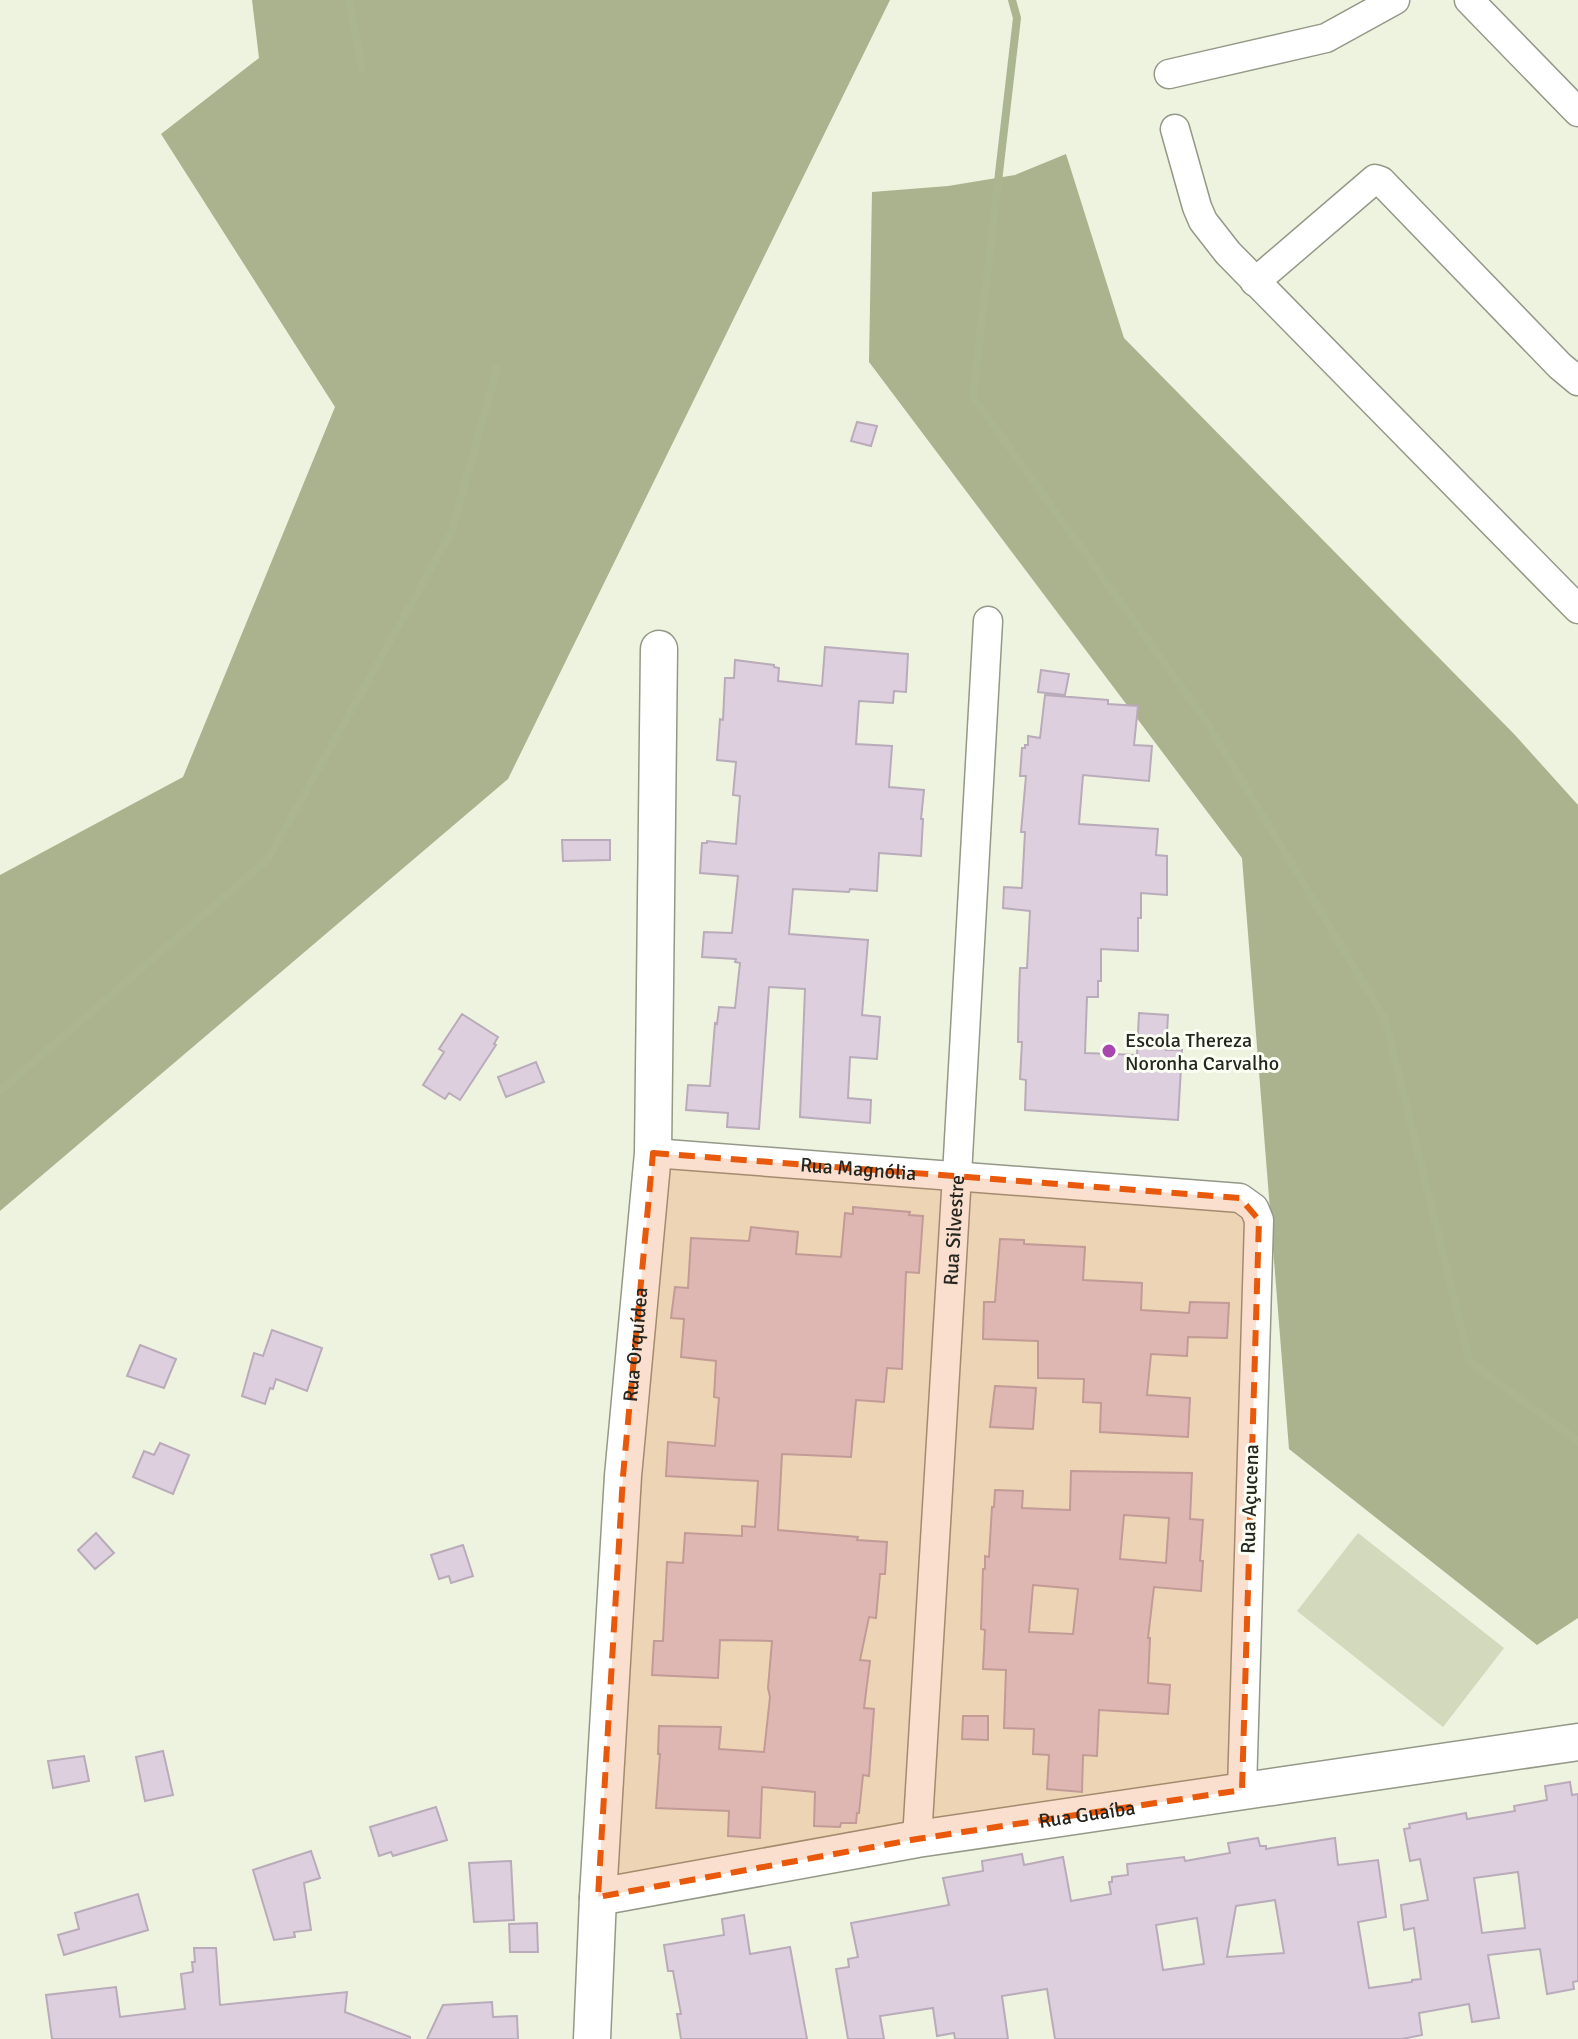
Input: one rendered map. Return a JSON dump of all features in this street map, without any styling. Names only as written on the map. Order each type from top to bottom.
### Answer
[{"type":"street","points":[[1169,74],[1326,38],[1395,0]]},
{"type":"street","points":[[1469,0],[1578,112]]},
{"type":"street","points":[[1175,129],[1188,181],[1203,221],[1228,253],[1578,609]]},
{"type":"street","points":[[1255,282],[1375,179],[1381,181],[1578,381]]},
{"type":"street","name":"Rua Silvestre","points":[[917,1839],[988,621]]},
{"type":"street","name":"Rua Orquídea","points":[[592,2039],[623,1476],[653,1153],[659,649]]},
{"type":"street","name":"Rua Magnólia","points":[[653,1153],[1240,1198],[1254,1208]]},
{"type":"street","name":"Rua Açucena","points":[[1242,1790],[1259,1220],[1254,1208]]},
{"type":"street","name":"Rua Guaíba","points":[[598,1897],[917,1839],[1578,1742]]},
{"type":"highlighted area","points":[[653,1153],[1240,1198],[1259,1220],[1242,1790],[917,1839],[598,1897],[623,1476]]},
{"type":"green space","points":[[252,0],[890,0],[508,779],[0,1211],[0,875],[183,777],[335,407],[161,134],[259,58]]},
{"type":"green space","points":[[1066,154],[1124,338],[1515,735],[1578,805],[1578,1618],[1537,1645],[1289,1449],[1242,858],[869,362],[872,192],[948,186],[1015,175]]},
{"type":"green space","points":[[1358,1533],[1504,1648],[1443,1727],[1297,1611]]},
{"type":"building","points":[[857,422],[877,426],[871,446],[851,441]]},
{"type":"building","points":[[825,647],[908,654],[906,692],[894,691],[893,703],[859,701],[856,744],[892,746],[889,787],[924,790],[921,856],[879,853],[877,891],[793,889],[789,934],[868,940],[862,1015],[880,1017],[877,1059],[850,1057],[848,1098],[871,1100],[870,1123],[800,1117],[805,989],[769,987],[759,1129],[727,1127],[728,1113],[686,1110],[688,1085],[710,1086],[715,1023],[719,1007],[735,1008],[740,963],[735,962],[736,959],[702,957],[704,932],[732,933],[738,876],[700,873],[702,843],[736,844],[740,796],[733,795],[736,762],[717,760],[725,678],[734,678],[735,660],[774,665],[779,668],[778,681],[822,686]]},
{"type":"building","points":[[1041,670],[1069,674],[1065,695],[1038,692]]},
{"type":"building","points":[[1045,695],[1108,700],[1108,704],[1138,706],[1134,745],[1152,746],[1149,781],[1083,775],[1079,824],[1158,829],[1156,855],[1167,856],[1167,895],[1141,893],[1138,951],[1101,949],[1098,997],[1087,997],[1085,1053],[1137,1055],[1139,1013],[1168,1015],[1166,1050],[1182,1050],[1178,1120],[1025,1110],[1026,1080],[1020,1079],[1022,1042],[1018,1042],[1019,995],[1020,968],[1027,968],[1030,911],[1003,908],[1004,887],[1022,888],[1025,832],[1021,832],[1026,776],[1020,776],[1022,748],[1028,745],[1028,736],[1040,738]]},
{"type":"building","points":[[562,840],[610,840],[610,860],[563,861]]},
{"type":"building","points":[[462,1014],[498,1037],[496,1045],[460,1100],[449,1093],[445,1099],[423,1085],[444,1052],[439,1049]]},
{"type":"building","points":[[536,1062],[544,1082],[506,1097],[498,1077]]},
{"type":"building","points":[[853,1207],[923,1216],[919,1273],[906,1272],[902,1369],[887,1368],[884,1402],[856,1400],[851,1457],[782,1454],[778,1530],[887,1542],[885,1574],[880,1574],[876,1618],[869,1617],[860,1660],[870,1661],[864,1708],[874,1709],[869,1776],[863,1775],[856,1823],[841,1823],[840,1827],[814,1826],[815,1792],[762,1787],[760,1838],[728,1836],[729,1811],[656,1808],[659,1726],[721,1727],[719,1749],[764,1752],[770,1697],[772,1641],[720,1640],[718,1678],[652,1675],[654,1641],[663,1641],[667,1562],[683,1563],[685,1533],[742,1536],[742,1526],[755,1527],[758,1481],[666,1476],[668,1442],[715,1446],[719,1398],[714,1397],[716,1361],[681,1357],[684,1319],[671,1318],[675,1287],[688,1288],[691,1238],[749,1241],[751,1227],[798,1232],[796,1254],[841,1257],[845,1213],[853,1214]]},
{"type":"building","points":[[1000,1239],[1024,1240],[1024,1244],[1085,1247],[1083,1280],[1142,1283],[1141,1310],[1189,1313],[1190,1302],[1229,1303],[1227,1338],[1188,1337],[1187,1356],[1151,1354],[1147,1395],[1190,1398],[1188,1437],[1100,1432],[1101,1403],[1083,1402],[1084,1379],[1038,1378],[1038,1341],[983,1339],[984,1302],[995,1302]]},
{"type":"building","points":[[272,1330],[322,1348],[307,1391],[276,1379],[265,1404],[242,1396],[254,1353],[263,1356]]},
{"type":"building","points":[[140,1345],[176,1359],[164,1388],[127,1376]]},
{"type":"building","points":[[995,1386],[1036,1388],[1033,1429],[990,1427]]},
{"type":"building","points":[[160,1443],[189,1455],[173,1494],[133,1477],[144,1451],[154,1455]]},
{"type":"building","points":[[1071,1471],[1192,1473],[1190,1519],[1203,1520],[1201,1591],[1154,1587],[1148,1638],[1148,1683],[1170,1685],[1168,1714],[1099,1710],[1097,1756],[1083,1755],[1082,1792],[1047,1789],[1049,1755],[1033,1754],[1034,1729],[1004,1728],[1006,1670],[983,1669],[985,1630],[981,1629],[983,1569],[985,1556],[989,1557],[995,1490],[1023,1491],[1022,1508],[1070,1510]],"holes":[[[1124,1515],[1169,1518],[1166,1563],[1120,1559]],[[1033,1585],[1078,1589],[1073,1634],[1029,1632]]]},
{"type":"building","points":[[96,1533],[114,1553],[95,1569],[78,1550]]},
{"type":"building","points":[[463,1545],[473,1576],[451,1583],[449,1576],[439,1579],[431,1555]]},
{"type":"building","points":[[963,1716],[988,1716],[988,1740],[962,1739]]},
{"type":"building","points":[[163,1751],[173,1795],[145,1801],[136,1757]]},
{"type":"building","points":[[84,1756],[89,1781],[53,1788],[48,1761]]},
{"type":"building","points":[[1570,1782],[1572,1795],[1578,1794],[1578,1981],[1573,1982],[1574,1989],[1547,1994],[1540,1949],[1488,1955],[1499,2018],[1472,2022],[1469,2004],[1419,2013],[1422,2035],[1402,2039],[1055,2039],[1047,1989],[1002,1996],[1008,2039],[955,2039],[954,2033],[937,2036],[933,2008],[880,2016],[884,2039],[848,2039],[836,1969],[849,1967],[848,1959],[858,1957],[851,1923],[949,1905],[943,1878],[983,1871],[982,1861],[1022,1854],[1024,1865],[1063,1857],[1071,1901],[1111,1894],[1109,1882],[1112,1882],[1112,1877],[1128,1875],[1127,1864],[1184,1857],[1185,1861],[1230,1853],[1228,1843],[1258,1838],[1260,1846],[1266,1846],[1266,1849],[1335,1838],[1338,1865],[1378,1860],[1386,1917],[1358,1922],[1369,1988],[1421,1979],[1414,1928],[1404,1930],[1401,1905],[1428,1900],[1420,1859],[1410,1861],[1404,1829],[1410,1828],[1409,1824],[1466,1813],[1467,1819],[1515,1811],[1514,1806],[1547,1800],[1545,1786]],"holes":[[[1518,1872],[1525,1928],[1482,1933],[1474,1878]],[[1275,1900],[1284,1953],[1227,1957],[1236,1906]],[[1197,1918],[1204,1964],[1163,1970],[1156,1925]]]},
{"type":"building","points":[[436,1807],[447,1840],[393,1856],[391,1852],[379,1856],[370,1827]]},
{"type":"building","points":[[311,1851],[320,1878],[304,1883],[311,1930],[294,1932],[295,1937],[274,1940],[253,1870]]},
{"type":"building","points":[[511,1861],[514,1920],[474,1922],[469,1863]]},
{"type":"building","points":[[138,1894],[148,1930],[64,1955],[58,1935],[79,1929],[75,1913]]},
{"type":"building","points":[[744,1915],[750,1954],[790,1947],[807,2039],[681,2039],[677,2014],[681,2014],[673,1971],[668,1971],[664,1945],[724,1935],[722,1919]]},
{"type":"building","points":[[537,1923],[538,1952],[510,1952],[509,1924]]},
{"type":"building","points":[[194,1948],[216,1948],[220,2005],[347,1992],[345,2012],[410,2039],[52,2039],[46,1995],[116,1987],[120,2017],[185,2009],[181,1974],[193,1972]]},
{"type":"building","points":[[492,2002],[493,2017],[517,2016],[518,2039],[427,2039],[443,2005]]},
{"type":"waterway","points":[[349,0],[362,68]]},
{"type":"waterway","points":[[1012,0],[1017,18],[973,397],[1206,721],[1385,1019],[1470,1362],[1578,1441]]},
{"type":"waterway","points":[[0,1091],[268,859],[452,531],[497,368]]},
{"type":"place","name":"Escola Thereza Noronha Carvalho","points":[[1109,1051]]}]
